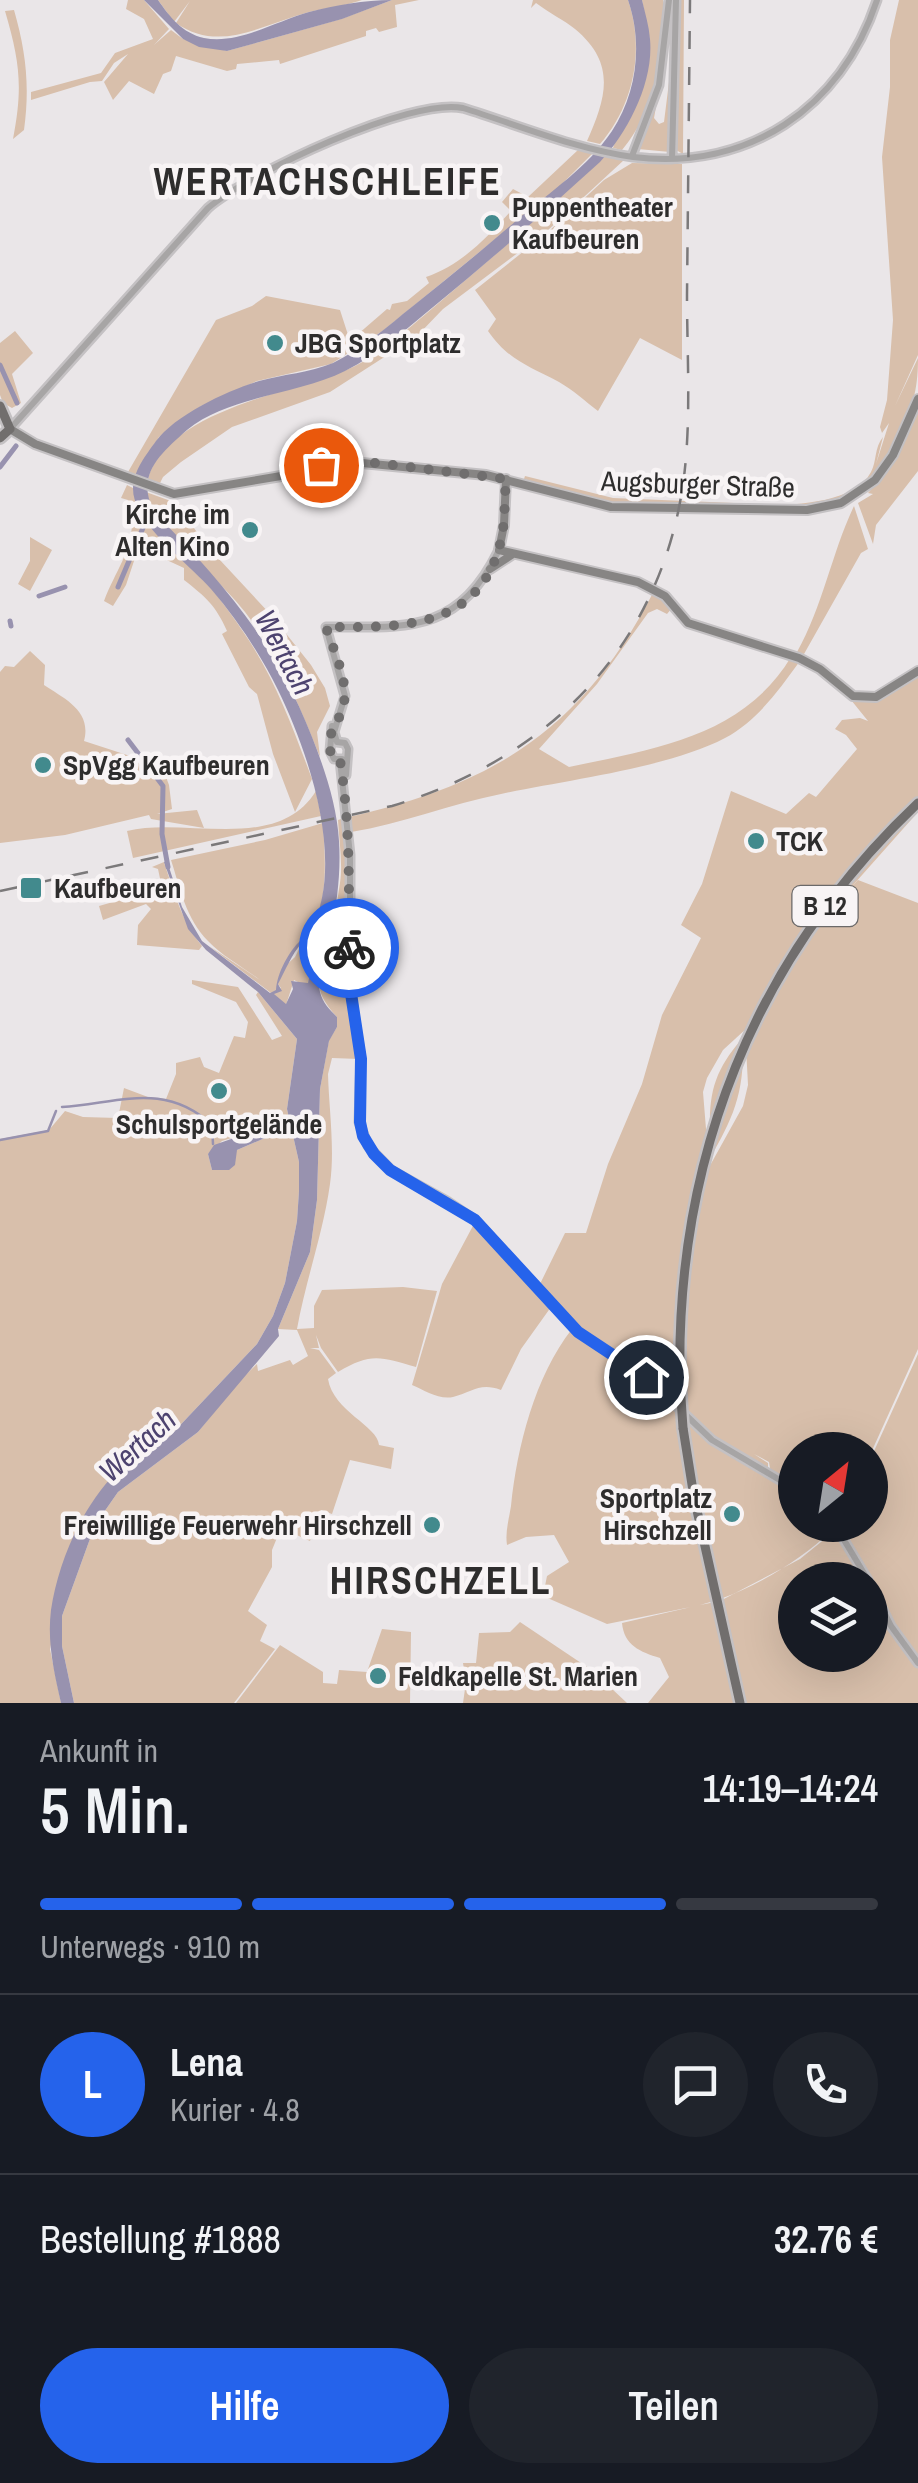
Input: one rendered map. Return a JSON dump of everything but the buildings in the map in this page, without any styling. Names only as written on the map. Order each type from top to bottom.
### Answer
[{"type":"main road","name":"Augsburger Straße","points":[[4,430],[174,494],[343,462],[506,479],[611,507],[784,510],[823,508],[854,496],[876,480],[893,454],[918,399]]},
{"type":"main road","points":[[0,406],[4,430]]},
{"type":"main road","points":[[506,479],[499,550],[648,586],[665,596],[688,623],[799,658],[820,669],[853,696],[876,697],[918,670]]},
{"type":"main road","points":[[502,535],[515,554]]},
{"type":"main road","points":[[490,569],[515,554]]},
{"type":"main road","name":"B 12","points":[[740,1703],[694,1498],[683,1428],[680,1324],[691,1219],[709,1142],[760,1010],[816,920],[876,845],[918,803]]},
{"type":"street","points":[[632,156],[660,85],[672,0]]},
{"type":"street","points":[[672,0],[672,159]]},
{"type":"street","points":[[4,430],[122,308],[208,208],[255,176],[394,116],[443,106],[462,108],[617,154],[672,159],[712,155],[740,147],[801,115],[844,66],[877,0]]},
{"type":"street","points":[[0,406],[8,412],[25,410]]},
{"type":"street","points":[[343,764],[332,757],[332,732],[341,713],[344,690],[326,627],[390,628],[429,620],[455,608],[476,589],[499,550]]},
{"type":"street","points":[[334,744],[348,747],[343,764],[350,884],[349,972],[361,1059],[363,1136],[390,1170],[475,1220],[586,1338],[646,1377],[712,1440],[778,1479]]},
{"type":"street","points":[[888,1622],[918,1663]]},
{"type":"shaded area","points":[[128,0],[144,0],[169,29],[154,45],[171,30],[183,39],[227,51],[341,19],[392,0],[419,0],[395,5],[397,27],[366,31],[366,36],[280,64],[279,60],[237,64],[236,69],[227,71],[176,56],[171,71],[163,74],[154,94],[129,81],[113,100],[104,82],[128,54],[114,63],[102,81],[31,100],[31,92],[101,73],[115,53],[153,39],[144,19],[126,9]]},
{"type":"shaded area","points":[[144,0],[158,0],[189,32],[217,39],[243,35],[329,7],[392,0],[342,19],[227,51],[199,47],[183,39]]},
{"type":"shaded area","points":[[158,0],[362,0],[242,34],[209,36],[176,23],[190,1],[174,22]]},
{"type":"shaded area","points":[[533,0],[628,0],[636,38],[633,76],[621,112],[600,144],[587,141],[603,96],[602,68],[597,55],[571,26],[536,3],[531,8]]},
{"type":"shaded area","points":[[628,0],[642,0],[650,39],[648,72],[629,121],[600,162],[382,348],[326,379],[242,403],[204,419],[159,457],[149,477],[149,500],[155,513],[226,590],[282,672],[330,788],[339,841],[338,887],[319,984],[323,999],[337,1017],[337,1027],[329,1041],[320,1089],[317,1200],[310,1252],[278,1329],[279,1336],[198,1432],[118,1492],[95,1525],[62,1616],[62,1646],[74,1703],[61,1703],[50,1622],[56,1584],[75,1532],[105,1485],[124,1465],[169,1437],[257,1344],[285,1283],[297,1221],[299,1162],[287,1109],[297,1039],[258,992],[206,950],[188,929],[164,862],[167,861],[182,907],[202,941],[270,993],[276,990],[279,977],[288,956],[311,930],[321,903],[325,873],[324,841],[311,776],[278,690],[230,612],[142,515],[135,502],[135,476],[165,431],[203,405],[259,381],[333,363],[364,344],[580,168],[612,131],[627,101],[635,67],[633,16]],"holes":[[[309,941],[313,951],[308,983],[291,981],[293,989],[286,1004],[274,994],[282,991],[278,984],[286,968],[302,942]]]},
{"type":"shaded area","points":[[642,0],[663,0],[664,4],[667,0],[659,43],[659,70],[645,113],[622,150],[613,148],[650,41]]},
{"type":"shaded area","points":[[678,0],[684,0],[683,154],[675,145]]},
{"type":"shaded area","points":[[899,0],[918,0],[918,355],[895,406],[918,358],[913,400],[885,460],[860,487],[829,502],[769,506],[824,500],[852,490],[871,472],[883,437],[876,464],[889,423],[882,433],[893,320],[882,157],[890,87],[890,40]]},
{"type":"shaded area","points":[[14,10],[24,55],[27,99],[24,130],[13,139],[18,75],[5,11]]},
{"type":"shaded area","points":[[672,58],[670,152],[638,149],[658,96],[654,118],[659,124],[664,122]]},
{"type":"shaded area","points":[[578,150],[593,153],[559,187],[384,330],[331,364],[257,381],[201,406],[159,437],[136,475],[128,472],[216,320],[266,296],[340,310],[350,341],[390,310],[392,304],[407,301],[429,283],[426,277],[451,265],[483,241],[511,211],[502,202],[513,189],[528,197]]},
{"type":"shaded area","points":[[605,156],[624,160],[547,231],[443,309],[417,336],[330,392],[232,427],[181,462],[160,483],[148,479],[159,456],[178,437],[202,422],[354,367],[378,352]]},
{"type":"shaded area","points":[[632,163],[682,164],[682,360],[640,338],[598,411],[504,349],[488,331],[496,319],[475,290],[548,232],[604,180]]},
{"type":"shaded area","points":[[15,331],[33,353],[12,374],[21,403],[12,408],[3,403],[0,395],[0,343]]},
{"type":"shaded area","points":[[918,406],[918,471],[876,525],[873,544],[858,503],[873,494],[868,493],[888,470]]},
{"type":"shaded area","points":[[525,476],[613,498],[734,503],[611,504],[524,479]]},
{"type":"shaded area","points":[[127,485],[133,488],[144,518],[212,589],[265,668],[312,779],[295,812],[273,754],[257,694],[249,687],[222,634],[227,631],[219,615],[184,580],[184,568],[137,552],[126,585],[113,606],[104,601],[130,541],[128,500],[121,498]]},
{"type":"shaded area","points":[[146,492],[179,504],[193,514],[189,521],[206,545],[311,665],[325,688],[330,706],[317,732],[320,757],[287,682],[257,629],[161,519]]},
{"type":"shaded area","points":[[854,506],[868,549],[861,553],[804,654],[797,652],[814,616]]},
{"type":"shaded area","points":[[30,537],[52,550],[30,591],[18,584],[30,561]]},
{"type":"shaded area","points":[[654,591],[672,608],[667,614],[657,609],[648,613],[597,684],[539,749],[569,767],[694,735],[748,705],[771,684],[791,657],[800,661],[748,723],[702,748],[646,765],[482,798],[351,832],[349,817],[449,787],[530,743],[565,714],[597,679]]},
{"type":"shaded area","points":[[30,651],[45,665],[44,685],[80,714],[84,741],[127,755],[145,768],[160,761],[172,809],[157,814],[197,810],[204,828],[151,819],[149,815],[65,835],[0,843],[0,672],[5,666],[14,667]]},
{"type":"shaded area","points":[[918,673],[918,799],[814,918],[747,1028],[723,1050],[707,1078],[703,1092],[707,1141],[688,1218],[680,1282],[678,1406],[635,1365],[586,1337],[539,1286],[565,1233],[586,1233],[608,1164],[642,1084],[662,1015],[701,938],[681,925],[702,884],[731,791],[786,814],[809,793],[816,797],[857,749],[835,729],[842,720],[868,721],[847,695],[869,700]]},
{"type":"shaded area","points":[[316,791],[321,816],[133,858],[127,831],[228,829],[278,822],[299,810]]},
{"type":"shaded area","points":[[918,805],[918,812],[839,901],[858,880],[918,903],[918,1349],[880,1432],[778,1432],[778,1478],[771,1474],[769,1462],[754,1454],[768,1463],[768,1471],[713,1439],[685,1413],[684,1394],[688,1396],[684,1392],[684,1296],[702,1180],[743,1106],[748,1085],[746,1047],[762,1011],[829,905]]},
{"type":"shaded area","points":[[341,819],[348,855],[347,971],[359,1059],[332,1058],[328,1074],[330,1184],[297,1329],[314,1328],[314,1306],[322,1290],[403,1287],[437,1291],[416,1367],[376,1358],[359,1361],[338,1372],[316,1335],[319,1348],[310,1348],[319,1350],[336,1373],[328,1379],[338,1400],[371,1431],[379,1445],[394,1448],[391,1469],[350,1460],[332,1514],[321,1510],[310,1541],[281,1528],[272,1550],[272,1567],[248,1611],[267,1625],[260,1641],[275,1649],[234,1703],[74,1703],[62,1646],[62,1616],[95,1525],[118,1492],[198,1432],[257,1364],[258,1371],[290,1360],[293,1365],[308,1356],[297,1330],[278,1329],[310,1252],[317,1200],[320,1089],[329,1040],[337,1027],[337,1017],[322,996],[319,979],[340,883]]},
{"type":"shaded area","points":[[323,823],[321,906],[311,931],[281,972],[278,990],[271,993],[209,946],[260,980],[220,952],[200,932],[185,903],[171,860]]},
{"type":"shaded area","points":[[164,862],[184,917],[202,946],[199,950],[137,945],[138,925],[151,909],[146,904],[103,920],[99,906],[162,888],[158,869],[152,867]]},
{"type":"shaded area","points":[[310,939],[313,951],[308,983],[294,980],[286,1005],[273,994],[281,988],[278,984],[283,968],[302,943]]},
{"type":"shaded area","points":[[192,980],[238,987],[272,1040],[282,1036],[256,995],[258,992],[297,1039],[287,1109],[299,1162],[299,1191],[285,1283],[257,1344],[169,1437],[154,1443],[109,1481],[74,1537],[50,1649],[61,1703],[0,1703],[0,1139],[49,1130],[65,1111],[83,1117],[118,1118],[124,1088],[166,1099],[176,1063],[200,1057],[204,1067],[219,1073],[234,1036],[245,1038],[248,1022],[236,1002],[192,984]],"holes":[[[271,1125],[272,1135],[237,1150],[212,1170],[208,1154],[222,1141]]]},
{"type":"shaded area","points":[[746,1036],[710,1126],[717,1077]]},
{"type":"shaded area","points":[[743,1052],[733,1112],[705,1167]]},
{"type":"shaded area","points":[[271,1125],[272,1135],[237,1150],[235,1165],[229,1170],[212,1170],[208,1154],[214,1145]]},
{"type":"shaded area","points":[[475,1222],[551,1307],[521,1349],[501,1390],[482,1387],[442,1397],[412,1385],[442,1284]]},
{"type":"shaded area","points":[[572,1329],[632,1368],[678,1410],[714,1601],[700,1605],[715,1602],[737,1703],[648,1703],[669,1677],[660,1658],[630,1642],[622,1623],[691,1607],[607,1624],[543,1596],[547,1576],[569,1562],[554,1535],[526,1537],[507,1545],[518,1460],[530,1413],[548,1368]]},
{"type":"shaded area","points":[[918,1354],[918,1661],[888,1619],[888,1562],[860,1562],[848,1542],[888,1542],[888,1432],[883,1432]]},
{"type":"shaded area","points":[[685,1417],[711,1441],[778,1481],[778,1542],[818,1542],[791,1562],[778,1562],[778,1570],[764,1579],[720,1599],[697,1497]]},
{"type":"shaded area","points":[[821,1542],[845,1542],[856,1562],[794,1562]]},
{"type":"shaded area","points":[[778,1571],[778,1672],[888,1672],[888,1616],[918,1664],[918,1703],[743,1703],[720,1601]]},
{"type":"shaded area","points":[[520,1622],[593,1671],[627,1703],[463,1703],[463,1663],[476,1663],[479,1633],[510,1632]]},
{"type":"shaded area","points":[[382,1629],[411,1632],[410,1703],[236,1703],[280,1645],[323,1672],[323,1683],[337,1684],[339,1670],[367,1672]]},
{"type":"waterway","points":[[0,365],[17,403]]},
{"type":"waterway","points":[[0,467],[16,446]]},
{"type":"waterway","points":[[118,587],[148,516]]},
{"type":"waterway","points":[[39,596],[65,587]]},
{"type":"waterway","points":[[10,621],[11,626]]},
{"type":"waterway","points":[[128,740],[163,786],[162,834],[168,867]]},
{"type":"waterway","points":[[62,1107],[141,1098],[177,1103],[212,1125],[213,1144]]},
{"type":"waterway","points":[[0,1140],[48,1131],[56,1111]]},
{"type":"waterway","points":[[269,1130],[295,1124]]},
{"type":"railway","points":[[0,891],[392,806],[447,786],[498,760],[544,729],[584,692],[619,649],[647,602],[668,549],[685,467],[690,0]]},
{"type":"way so far","points":[[321,465],[377,463],[506,479],[499,550],[481,583],[455,608],[408,626],[326,627],[344,690],[342,710],[329,736],[331,755],[340,760],[350,855],[349,948]]},
{"type":"place","name":"Puppentheater Kaufbeuren","points":[[492,223]]},
{"type":"place","name":"JBG Sportplatz","points":[[275,343]]},
{"type":"place","name":"Kirche im Alten Kino","points":[[250,530]]},
{"type":"place","name":"SpVgg Kaufbeuren","points":[[43,765]]},
{"type":"place","name":"TCK","points":[[756,841]]},
{"type":"place","name":"Kaufbeuren","points":[[31,888]]},
{"type":"place","name":"Schulsportgelände","points":[[219,1091]]},
{"type":"place","name":"Sportplatz Hirschzell","points":[[732,1514]]},
{"type":"place","name":"Freiwillige Feuerwehr Hirschzell","points":[[432,1525]]},
{"type":"place","name":"Feldkapelle St. Marien","points":[[378,1676]]},
{"type":"district","name":"WERTACHSCHLEIFE","points":[[328,181]]},
{"type":"district","name":"HIRSCHZELL","points":[[441,1580]]},
{"type":"route","points":[[349,948],[350,987],[361,1059],[360,1122],[374,1154],[390,1170],[475,1220],[578,1332],[646,1377]]},
{"type":"water label","name":"Wertach","points":[[285,652]]},
{"type":"water label","name":"Wertach","points":[[137,1445]]}]
